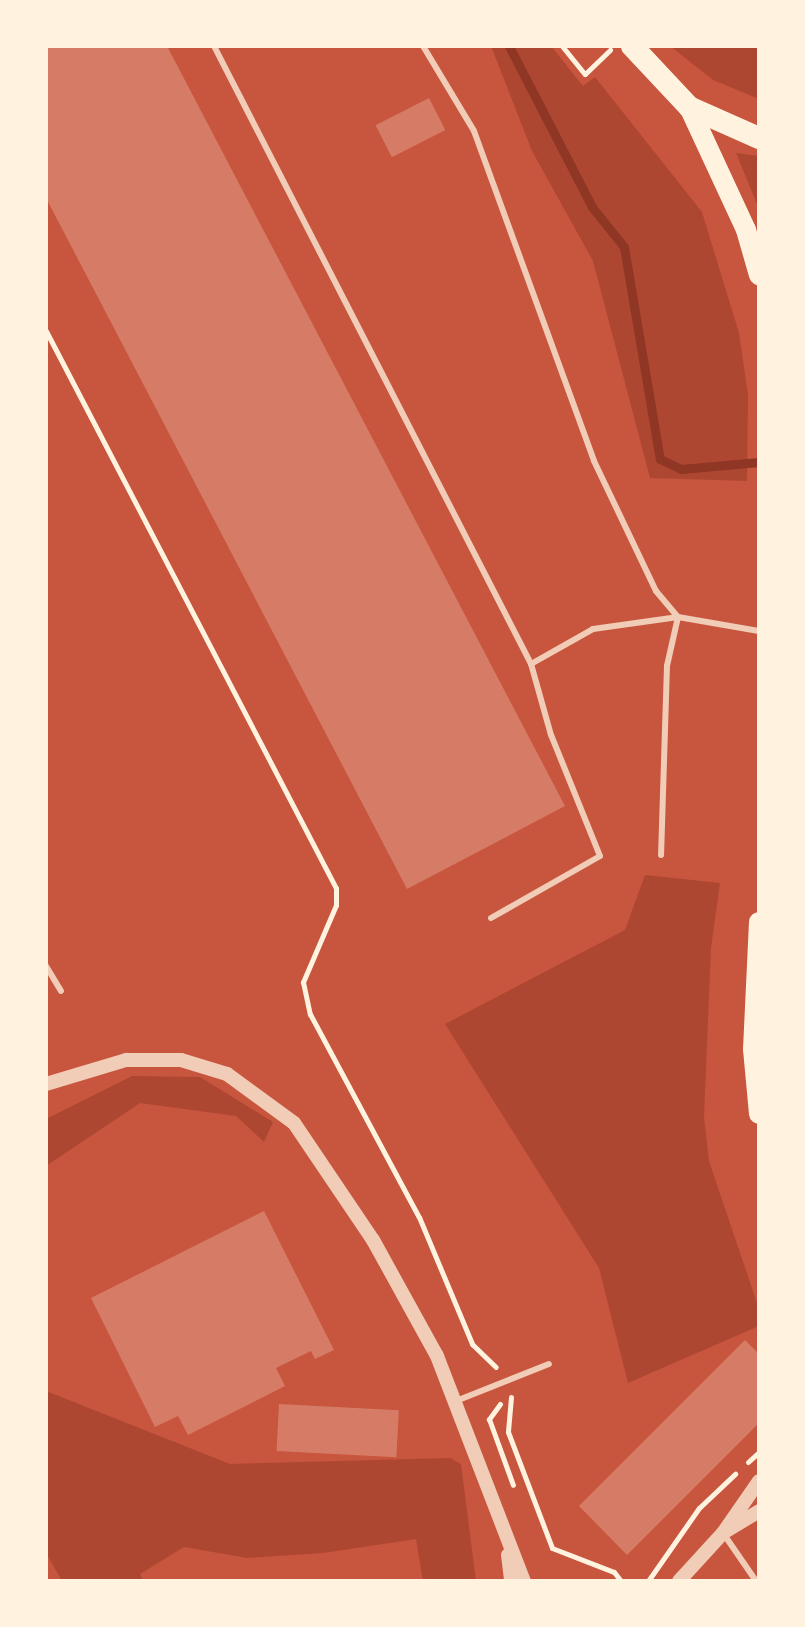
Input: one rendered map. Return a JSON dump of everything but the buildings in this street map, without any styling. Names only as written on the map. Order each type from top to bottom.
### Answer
[{"type":"highway","points":[[632,46],[689,107],[759,138]]},
{"type":"main road","points":[[689,107],[746,230],[759,275]]},
{"type":"main road","points":[[759,922],[753,1049],[759,1114]]},
{"type":"street","points":[[46,1084],[126,1060],[181,1060],[227,1074],[277,1106],[311,1144],[373,1240],[437,1356],[506,1542],[524,1581]]},
{"type":"street","points":[[679,1581],[723,1533],[759,1481]]},
{"type":"street","points":[[723,1533],[759,1511]]},
{"type":"street","points":[[506,1542],[511,1581]]},
{"type":"lane","points":[[214,46],[531,664],[551,735],[600,856],[491,918]]},
{"type":"lane","points":[[423,46],[474,131],[594,461],[656,591],[678,617]]},
{"type":"lane","points":[[531,664],[593,629],[678,617],[759,631]]},
{"type":"lane","points":[[661,855],[667,666],[678,617]]},
{"type":"lane","points":[[46,966],[61,991]]},
{"type":"lane","points":[[455,1402],[549,1364]]},
{"type":"lane","points":[[723,1533],[756,1581]]},
{"type":"path","points":[[562,46],[585,74],[615,46]]},
{"type":"path","points":[[46,331],[336,888],[336,905],[305,973],[307,1003],[419,1217],[472,1344]]},
{"type":"path","points":[[511,1397],[489,1419],[515,1490]]},
{"type":"path","points":[[508,1432],[552,1548],[614,1572],[621,1581]]},
{"type":"path","points":[[648,1581],[699,1508],[759,1452]]},
{"type":"shaded area","points":[[491,46],[551,46],[583,86],[595,77],[702,212],[739,333],[748,395],[747,481],[650,478],[593,261],[532,151]]},
{"type":"shaded area","points":[[670,46],[759,46],[759,99],[713,80]]},
{"type":"shaded area","points":[[736,153],[759,156],[759,209]]},
{"type":"shaded area","points":[[645,875],[720,883],[711,948],[704,1117],[709,1161],[759,1309],[759,1326],[628,1383],[599,1268],[445,1024],[625,930]]},
{"type":"shaded area","points":[[132,1076],[200,1077],[273,1122],[264,1142],[236,1116],[140,1103],[46,1166],[46,1119]]},
{"type":"shaded area","points":[[46,1391],[230,1464],[450,1458],[461,1464],[476,1581],[423,1581],[416,1539],[323,1553],[247,1558],[184,1547],[140,1574],[143,1581],[62,1581],[46,1553]]},
{"type":"waterway","points":[[509,46],[592,207],[624,247],[660,459],[681,469],[759,462]]}]
